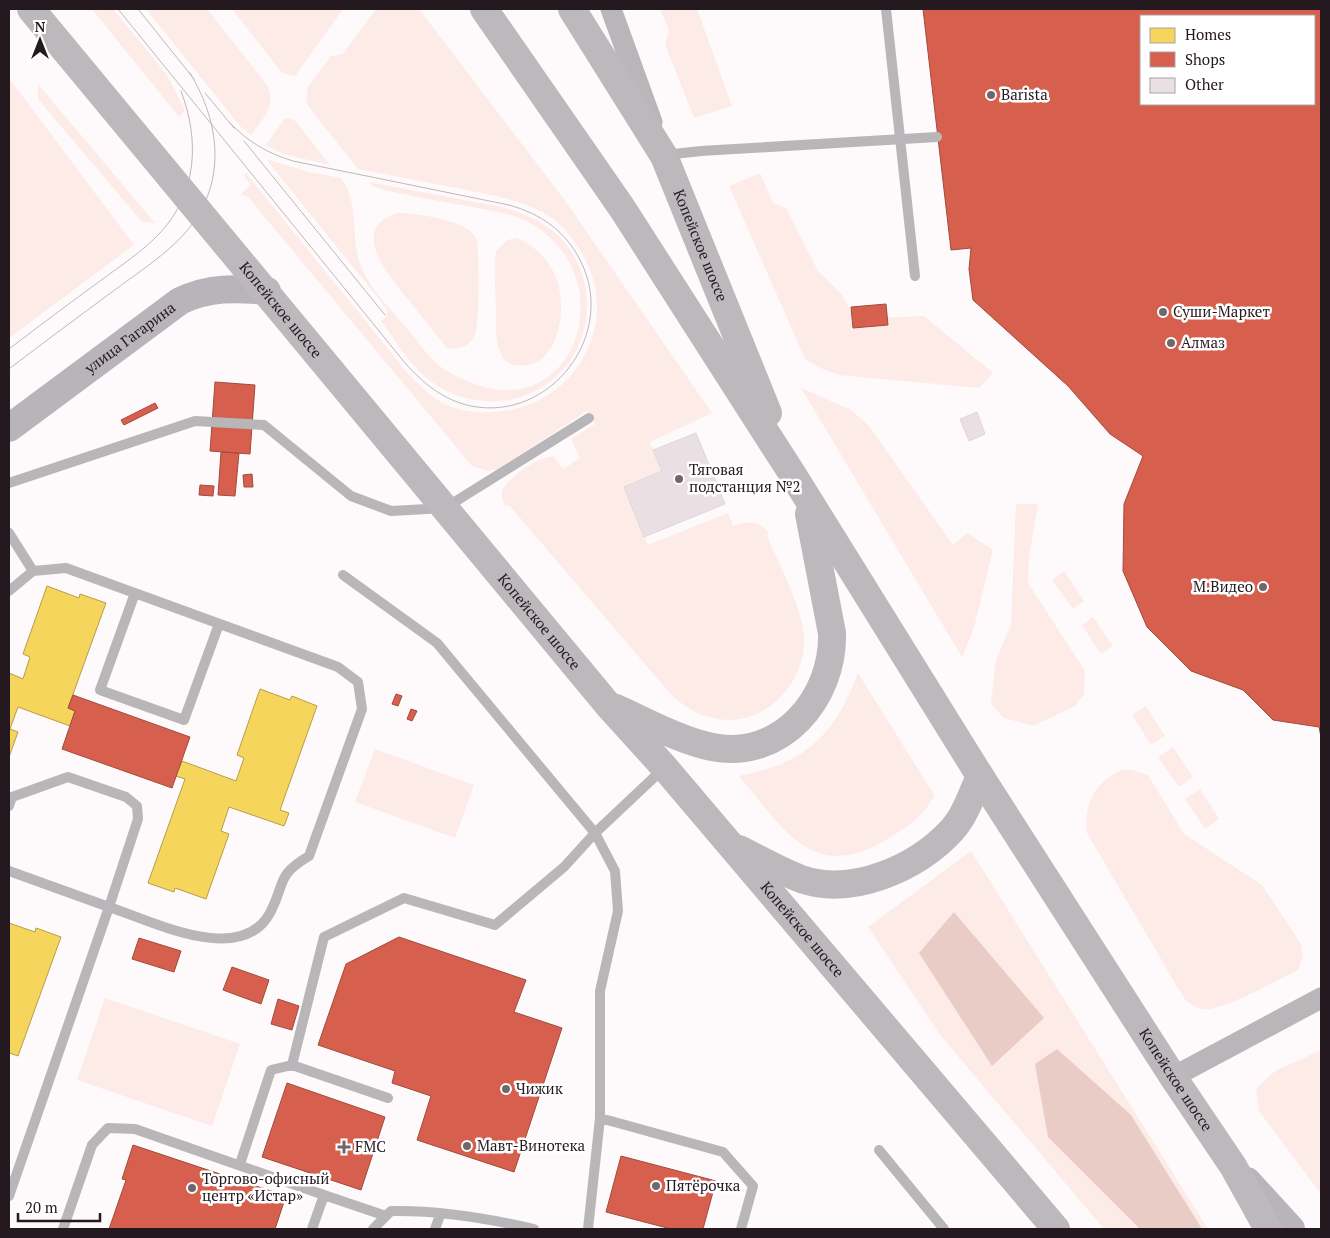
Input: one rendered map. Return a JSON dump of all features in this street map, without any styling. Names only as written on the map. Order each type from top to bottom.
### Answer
[{"type":"main road","name":"Копейское шоссе","points":[[31,9],[267,291],[608,705],[665,768],[1056,1229]]},
{"type":"main road","name":"Копейское шоссе","points":[[484,9],[622,208],[799,485],[980,776],[1173,1077],[1233,1166],[1268,1229]]},
{"type":"main road","name":"Копейское шоссе","points":[[572,9],[664,156],[799,485]]},
{"type":"main road","name":"улица Гагарина","points":[[9,428],[180,302],[213,289],[241,288],[267,291]]},
{"type":"main road","points":[[608,705],[682,737],[713,747],[732,748],[767,740],[790,728],[806,714],[822,687],[830,667],[832,648],[825,594],[799,485]]},
{"type":"main road","points":[[731,846],[802,879],[837,885],[870,881],[910,862],[953,830],[980,776]]},
{"type":"main road","points":[[1233,1166],[1291,1229]]},
{"type":"street","name":"Копейское шоссе","points":[[611,9],[664,156]]},
{"type":"street","points":[[1173,1077],[1321,998]]},
{"type":"lane","points":[[886,9],[915,276]]},
{"type":"lane","points":[[664,156],[701,150],[938,137]]},
{"type":"lane","points":[[9,484],[195,421],[264,425],[351,496],[391,511],[445,508],[589,418]]},
{"type":"lane","points":[[9,533],[33,572]]},
{"type":"lane","points":[[9,591],[33,572],[66,568],[338,667],[358,682],[362,709],[309,856],[290,867],[281,882],[271,912],[255,929],[234,939],[200,938],[9,871]]},
{"type":"lane","points":[[343,575],[438,643],[595,833],[615,871],[618,911],[600,990],[600,1118],[588,1229]]},
{"type":"lane","points":[[135,593],[100,690],[184,720],[219,624]]},
{"type":"lane","points":[[292,1065],[324,938],[404,898],[495,925],[564,866],[595,833],[665,768]]},
{"type":"lane","points":[[9,806],[12,797],[68,777],[126,797],[137,806],[138,818],[9,1196]]},
{"type":"lane","points":[[240,1164],[270,1070],[292,1065],[388,1098]]},
{"type":"lane","points":[[600,1118],[723,1152],[753,1186],[741,1229]]},
{"type":"lane","points":[[63,1229],[92,1145],[108,1128],[135,1129],[386,1216]]},
{"type":"lane","points":[[879,1150],[944,1229]]},
{"type":"lane","points":[[312,1229],[324,1195]]},
{"type":"lane","points":[[373,1229],[391,1211],[414,1210],[502,1222],[534,1229]]},
{"type":"lane","points":[[435,1229],[440,1215]]},
{"type":"shaded area","points":[[92,9],[113,9],[167,75],[185,111],[179,117]]},
{"type":"shaded area","points":[[146,9],[207,9],[267,85],[270,93],[267,112],[251,135],[241,127]]},
{"type":"shaded area","points":[[232,9],[343,9],[295,76],[282,73]]},
{"type":"shaded area","points":[[376,9],[419,9],[566,202],[712,413],[650,442],[662,471],[624,487],[648,545],[728,513],[733,526],[744,523],[758,524],[769,534],[767,536],[795,599],[804,636],[803,654],[798,671],[778,700],[764,710],[748,717],[731,720],[713,718],[696,712],[673,697],[509,505],[505,506],[502,491],[510,480],[525,468],[541,459],[554,457],[563,469],[580,458],[571,439],[595,424],[587,411],[497,469],[488,471],[472,466],[248,197],[241,194],[251,185],[244,176],[246,173],[409,375],[427,392],[447,405],[458,409],[481,412],[521,407],[546,396],[567,379],[583,358],[594,333],[597,307],[593,279],[581,252],[561,225],[540,211],[516,201],[358,169],[308,106],[306,99],[308,87],[331,56],[343,54]]},
{"type":"shaded area","points":[[660,9],[697,9],[732,106],[694,118],[665,44],[669,30]]},
{"type":"shaded area","points":[[9,78],[134,245],[9,338]]},
{"type":"shaded area","points":[[38,84],[155,223],[142,222],[38,99]]},
{"type":"shaded area","points":[[285,118],[293,119],[297,123],[330,165],[283,154],[266,145]]},
{"type":"shaded area","points":[[266,159],[309,172],[341,178],[347,187],[350,197],[359,261],[368,280],[432,359],[448,372],[472,383],[508,390],[539,383],[561,364],[576,338],[581,308],[575,276],[559,247],[530,223],[502,213],[383,190],[369,182],[502,207],[535,219],[553,231],[569,248],[580,268],[586,290],[587,312],[583,334],[574,355],[560,373],[542,387],[530,394],[516,398],[503,401],[473,399],[458,396],[438,387],[417,369],[404,353],[381,321],[386,317],[387,309]]},
{"type":"shaded area","points":[[760,173],[773,203],[786,208],[818,271],[842,295],[855,319],[924,316],[993,373],[979,388],[839,375],[818,367],[805,359],[729,186]]},
{"type":"shaded area","points":[[397,213],[425,216],[457,224],[472,233],[477,242],[479,274],[477,327],[473,338],[464,347],[447,348],[393,281],[378,255],[374,243],[375,231],[382,221]]},
{"type":"shaded area","points":[[516,238],[538,251],[553,271],[561,300],[561,316],[558,332],[552,347],[543,358],[531,364],[515,365],[503,358],[497,339],[495,259],[496,251],[508,240]]},
{"type":"shaded area","points":[[801,388],[851,410],[869,426],[953,545],[967,533],[993,550],[974,628],[962,657]]},
{"type":"shaded area","points":[[1016,504],[1038,504],[1029,557],[1028,583],[1085,671],[1084,694],[1075,706],[1033,726],[1004,718],[991,704],[996,660],[1011,625]]},
{"type":"shaded area","points":[[1064,571],[1084,601],[1073,609],[1052,580]]},
{"type":"shaded area","points":[[1093,617],[1113,646],[1101,654],[1082,625]]},
{"type":"shaded area","points":[[858,673],[934,795],[921,814],[891,837],[864,851],[841,856],[821,853],[803,845],[771,815],[739,776],[782,764],[815,743],[828,730],[839,714]]},
{"type":"shaded area","points":[[1146,706],[1165,736],[1151,745],[1132,715]]},
{"type":"shaded area","points":[[1173,747],[1193,777],[1179,787],[1158,757]]},
{"type":"shaded area","points":[[375,749],[474,785],[455,838],[355,802]]},
{"type":"shaded area","points":[[1121,770],[1132,770],[1148,775],[1184,834],[1262,885],[1301,944],[1303,956],[1298,970],[1235,1001],[1211,1009],[1195,1007],[1185,1000],[1087,833],[1087,812],[1093,796],[1104,782]]},
{"type":"shaded area","points":[[1200,789],[1219,819],[1205,829],[1185,799]]},
{"type":"shaded area","points":[[971,851],[1208,1229],[1104,1229],[941,1036],[868,927]]},
{"type":"shaded area","points":[[954,912],[1044,1018],[992,1066],[919,953]]},
{"type":"shaded area","points":[[105,998],[240,1044],[212,1126],[77,1080]]},
{"type":"shaded area","points":[[1057,1049],[1131,1115],[1202,1229],[1140,1229],[1048,1137],[1035,1064]]},
{"type":"shaded area","points":[[1321,1050],[1321,1194],[1259,1111],[1256,1089],[1275,1071]]},
{"type":"building: Homes","points":[[47,586],[79,598],[80,594],[106,603],[68,708],[75,711],[70,726],[18,707],[10,729],[18,732],[9,757],[9,673],[23,679],[30,657],[23,654]]},
{"type":"building: Homes","points":[[260,689],[290,700],[292,696],[317,706],[280,810],[289,813],[284,826],[229,807],[221,831],[229,834],[206,899],[175,888],[174,892],[148,883],[185,779],[176,776],[182,761],[236,781],[244,758],[237,755]]},
{"type":"building: Homes","points":[[9,923],[35,932],[36,928],[61,937],[18,1056],[9,1053]]},
{"type":"building: Shops","name":"Алмаз","points":[[923,9],[1321,9],[1321,737],[1319,727],[1273,720],[1243,690],[1191,671],[1147,627],[1123,571],[1124,504],[1143,456],[1110,434],[1068,386],[973,300],[969,269],[971,248],[951,250]]},
{"type":"building: Shops","points":[[886,304],[888,325],[853,328],[851,307]]},
{"type":"building: Shops","points":[[215,382],[255,385],[250,454],[210,451]]},
{"type":"building: Shops","points":[[155,403],[158,408],[124,425],[121,420]]},
{"type":"building: Shops","points":[[221,452],[239,453],[235,496],[218,495]]},
{"type":"building: Shops","points":[[252,474],[253,487],[244,487],[243,475]]},
{"type":"building: Shops","points":[[200,485],[214,486],[213,496],[199,495]]},
{"type":"building: Shops","points":[[396,694],[402,696],[398,706],[392,704]]},
{"type":"building: Shops","points":[[73,695],[190,737],[172,788],[62,749],[75,711],[68,708]]},
{"type":"building: Shops","points":[[411,709],[417,711],[412,721],[407,719]]},
{"type":"building: Shops","points":[[399,937],[526,980],[514,1012],[562,1028],[514,1172],[417,1140],[431,1096],[392,1083],[395,1071],[318,1045],[346,964]]},
{"type":"building: Shops","points":[[139,938],[181,951],[174,972],[132,959]]},
{"type":"building: Shops","points":[[232,967],[269,980],[261,1004],[223,990]]},
{"type":"building: Shops","points":[[278,999],[299,1006],[292,1030],[271,1024]]},
{"type":"building: Shops","points":[[287,1083],[385,1117],[361,1190],[262,1157]]},
{"type":"building: Shops","name":"Торгово-офисный центр «Истар»","points":[[133,1145],[286,1196],[275,1229],[109,1229],[126,1180],[122,1179]]},
{"type":"building: Shops","points":[[621,1156],[716,1181],[703,1229],[671,1229],[606,1212]]},
{"type":"building: Other","points":[[977,412],[985,434],[969,441],[960,419]]},
{"type":"building: Other","name":"Тяговая подстанция №2","points":[[696,433],[725,504],[644,537],[624,487],[662,471],[653,450]]},
{"type":"tram line","points":[[118,9],[405,363],[426,384],[451,400],[471,406],[500,407],[527,400],[550,386],[570,367],[583,343],[590,317],[590,290],[581,262],[575,251],[568,241],[551,225],[532,213],[509,205],[293,161],[258,146],[229,122]]},
{"type":"tram line","points":[[138,9],[194,79]]},
{"type":"tram line","points":[[9,369],[160,256],[186,232],[199,213],[208,194],[215,154],[213,133],[208,113],[190,73]]},
{"type":"tram line","points":[[9,349],[138,253],[160,233],[172,217],[182,201],[192,166],[191,129],[181,91]]},
{"type":"tram line","points":[[205,93],[234,128]]},
{"type":"tram line","points":[[244,141],[385,315]]},
{"type":"place","name":"Barista","points":[[991,95]]},
{"type":"place","name":"Суши-Маркет","points":[[1163,312]]},
{"type":"place","name":"Алмаз","points":[[1171,343]]},
{"type":"place","name":"Тяговая подстанция №2","points":[[679,479]]},
{"type":"place","name":"М.Видео","points":[[1263,587]]},
{"type":"place","name":"Чижик","points":[[506,1089]]},
{"type":"place","name":"Мавт-Винотека","points":[[467,1146]]},
{"type":"place","name":"FMC","points":[[344,1147]]},
{"type":"place","name":"Пятёрочка","points":[[656,1186]]},
{"type":"place","name":"Торгово-офисный центр «Истар»","points":[[192,1188]]}]
